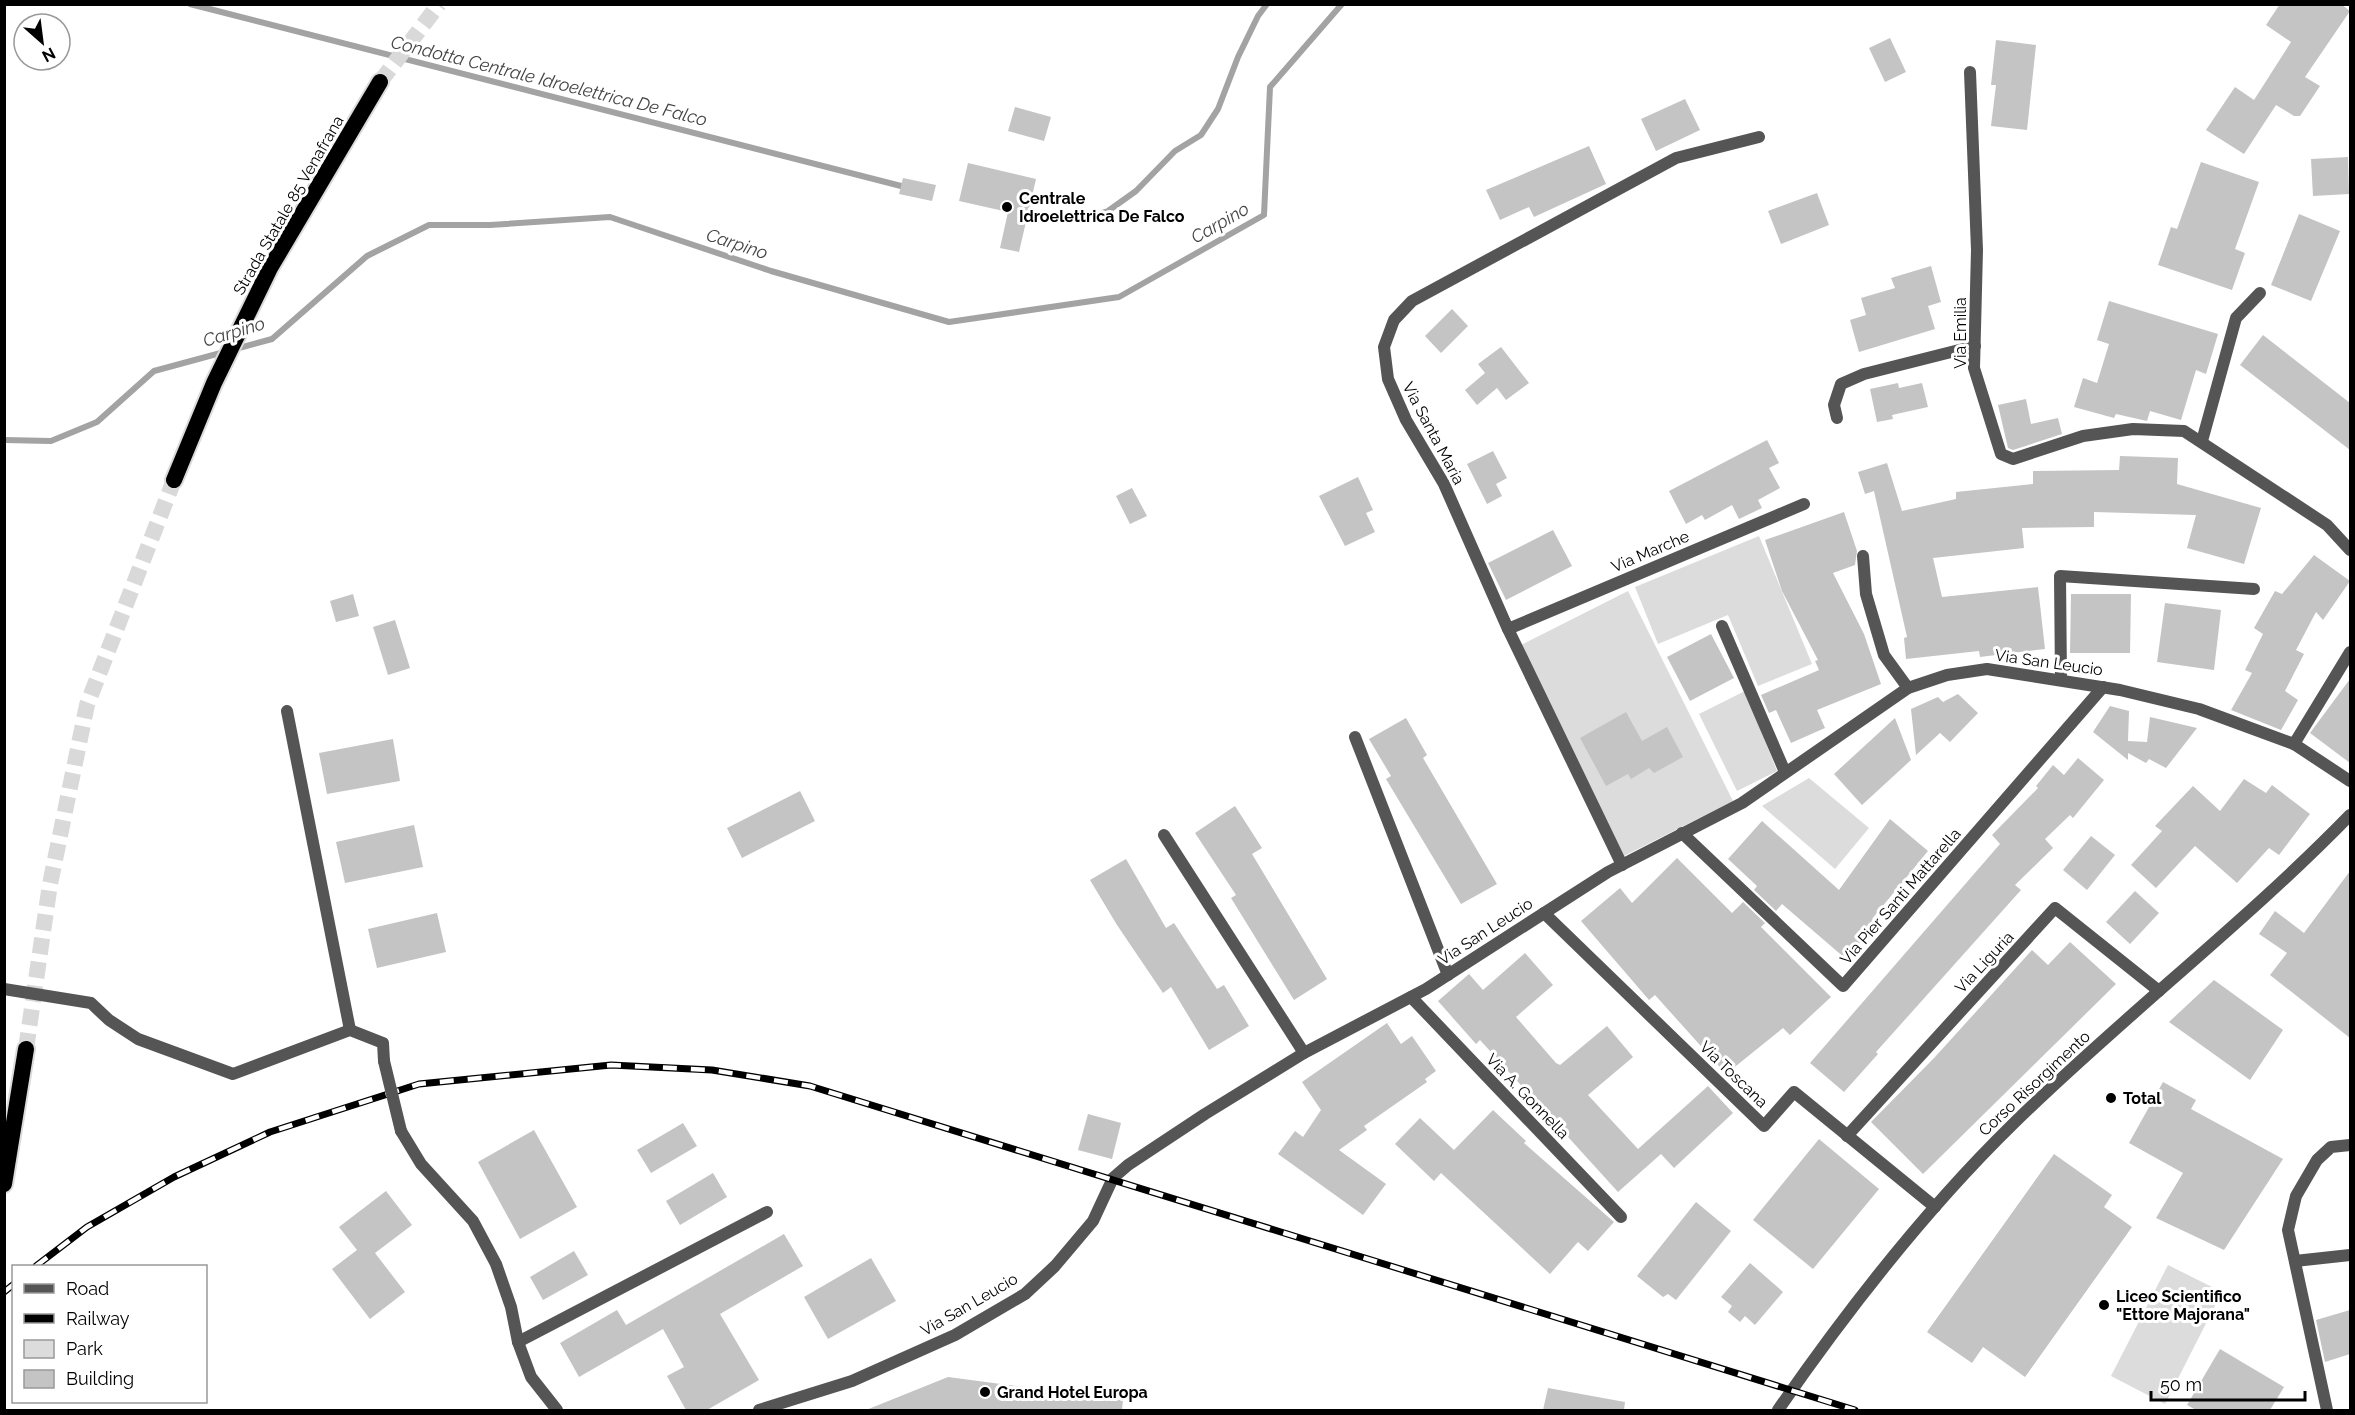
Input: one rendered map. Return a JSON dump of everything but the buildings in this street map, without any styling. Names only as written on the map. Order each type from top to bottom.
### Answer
[{"type":"highway","name":"Strada Statale 85 Venafrana","points":[[174,480],[214,383],[270,268],[380,82]]},
{"type":"highway","points":[[4,1184],[26,1049]]},
{"type":"street","name":"Via Emilia","points":[[1970,72],[1977,250],[1974,368],[2001,454],[2013,459],[2083,436],[2133,429],[2184,431],[2327,525],[2350,550]]},
{"type":"street","name":"Via Santa Maria","points":[[1622,865],[1508,629],[1444,484],[1406,420],[1388,379],[1384,347],[1394,320],[1412,301],[1676,158],[1759,137]]},
{"type":"street","points":[[2202,441],[2236,318],[2260,293]]},
{"type":"street","points":[[1837,418],[1834,405],[1841,384],[1864,374],[1975,346]]},
{"type":"street","name":"Via Marche","points":[[1508,629],[1804,504]]},
{"type":"street","points":[[1863,556],[1866,594],[1884,655],[1908,688]]},
{"type":"street","points":[[2061,680],[2060,576],[2254,589]]},
{"type":"street","points":[[1722,626],[1785,772]]},
{"type":"street","points":[[2294,744],[2350,652]]},
{"type":"street","name":"Via San Leucio","points":[[759,1410],[852,1381],[955,1335],[1025,1294],[1055,1266],[1093,1221],[1113,1178],[1128,1165],[1304,1053],[1411,997],[1622,865],[1742,802],[1908,688],[1947,675],[1987,669],[2103,687],[2199,709],[2294,744],[2350,781]]},
{"type":"street","name":"Via Pier Santi Mattarella","points":[[1682,833],[1843,986],[2103,687]]},
{"type":"street","points":[[288,711],[350,1030]]},
{"type":"street","points":[[1355,737],[1448,975]]},
{"type":"street","name":"Corso Risorgimento","points":[[1778,1410],[1854,1304],[1935,1207],[2014,1123],[2308,858],[2350,815]]},
{"type":"street","points":[[1164,835],[1304,1053]]},
{"type":"street","name":"Via Liguria","points":[[1847,1136],[2055,908],[2159,991]]},
{"type":"street","name":"Via Toscana","points":[[1544,913],[1764,1126],[1794,1092],[1935,1207]]},
{"type":"street","points":[[4,989],[91,1003],[109,1020],[138,1039],[233,1074],[350,1030],[383,1043],[384,1061],[401,1131],[421,1164],[477,1230],[496,1264],[511,1307],[518,1342],[531,1377],[557,1410]]},
{"type":"street","name":"Via A. Gonnella","points":[[1411,997],[1622,1217]]},
{"type":"street","points":[[2327,1410],[2288,1230],[2296,1196],[2317,1160],[2331,1147],[2350,1145]]},
{"type":"street","points":[[518,1342],[767,1212]]},
{"type":"street","points":[[2295,1261],[2350,1255]]},
{"type":"green space","points":[[1759,536],[1812,664],[1758,686],[1728,615],[1658,644],[1635,587]]},
{"type":"green space","points":[[1628,591],[1733,801],[1624,856],[1519,646]]},
{"type":"green space","points":[[1745,691],[1777,771],[1737,791],[1699,714]]},
{"type":"green space","points":[[1809,778],[1869,828],[1835,869],[1762,806]]},
{"type":"green space","points":[[2168,1265],[2222,1292],[2165,1404],[2111,1376]]},
{"type":"waterway","name":"Condotta Centrale Idroelettrica De Falco","points":[[190,4],[901,186]]},
{"type":"waterway","points":[[1055,215],[1083,219],[1108,211],[1136,191],[1175,151],[1201,135],[1218,109],[1238,57],[1258,16],[1267,4]]},
{"type":"waterway","name":"Carpino","points":[[4,440],[51,441],[97,422],[154,371],[272,339],[367,256],[429,225],[490,225],[610,217],[771,271],[949,322],[1119,297],[1264,215],[1270,87],[1342,4]]},
{"type":"tunnel","points":[[380,82],[439,4]]},
{"type":"tunnel","points":[[26,1049],[50,884],[87,705],[174,480]]},
{"type":"railway","points":[[37,1265],[87,1227],[174,1177],[270,1132],[419,1084],[611,1065],[712,1070],[810,1086],[1855,1410]]},
{"type":"railway","points":[[4,1292],[12,1286]]},
{"type":"place","name":"Centrale Idroelettrica De Falco","points":[[1007,207]]},
{"type":"place","name":"Total","points":[[2111,1098]]},
{"type":"place","name":"Liceo Scientifico \"Ettore Majorana\"","points":[[2104,1305]]},
{"type":"place","name":"Grand Hotel Europa","points":[[985,1392]]}]
